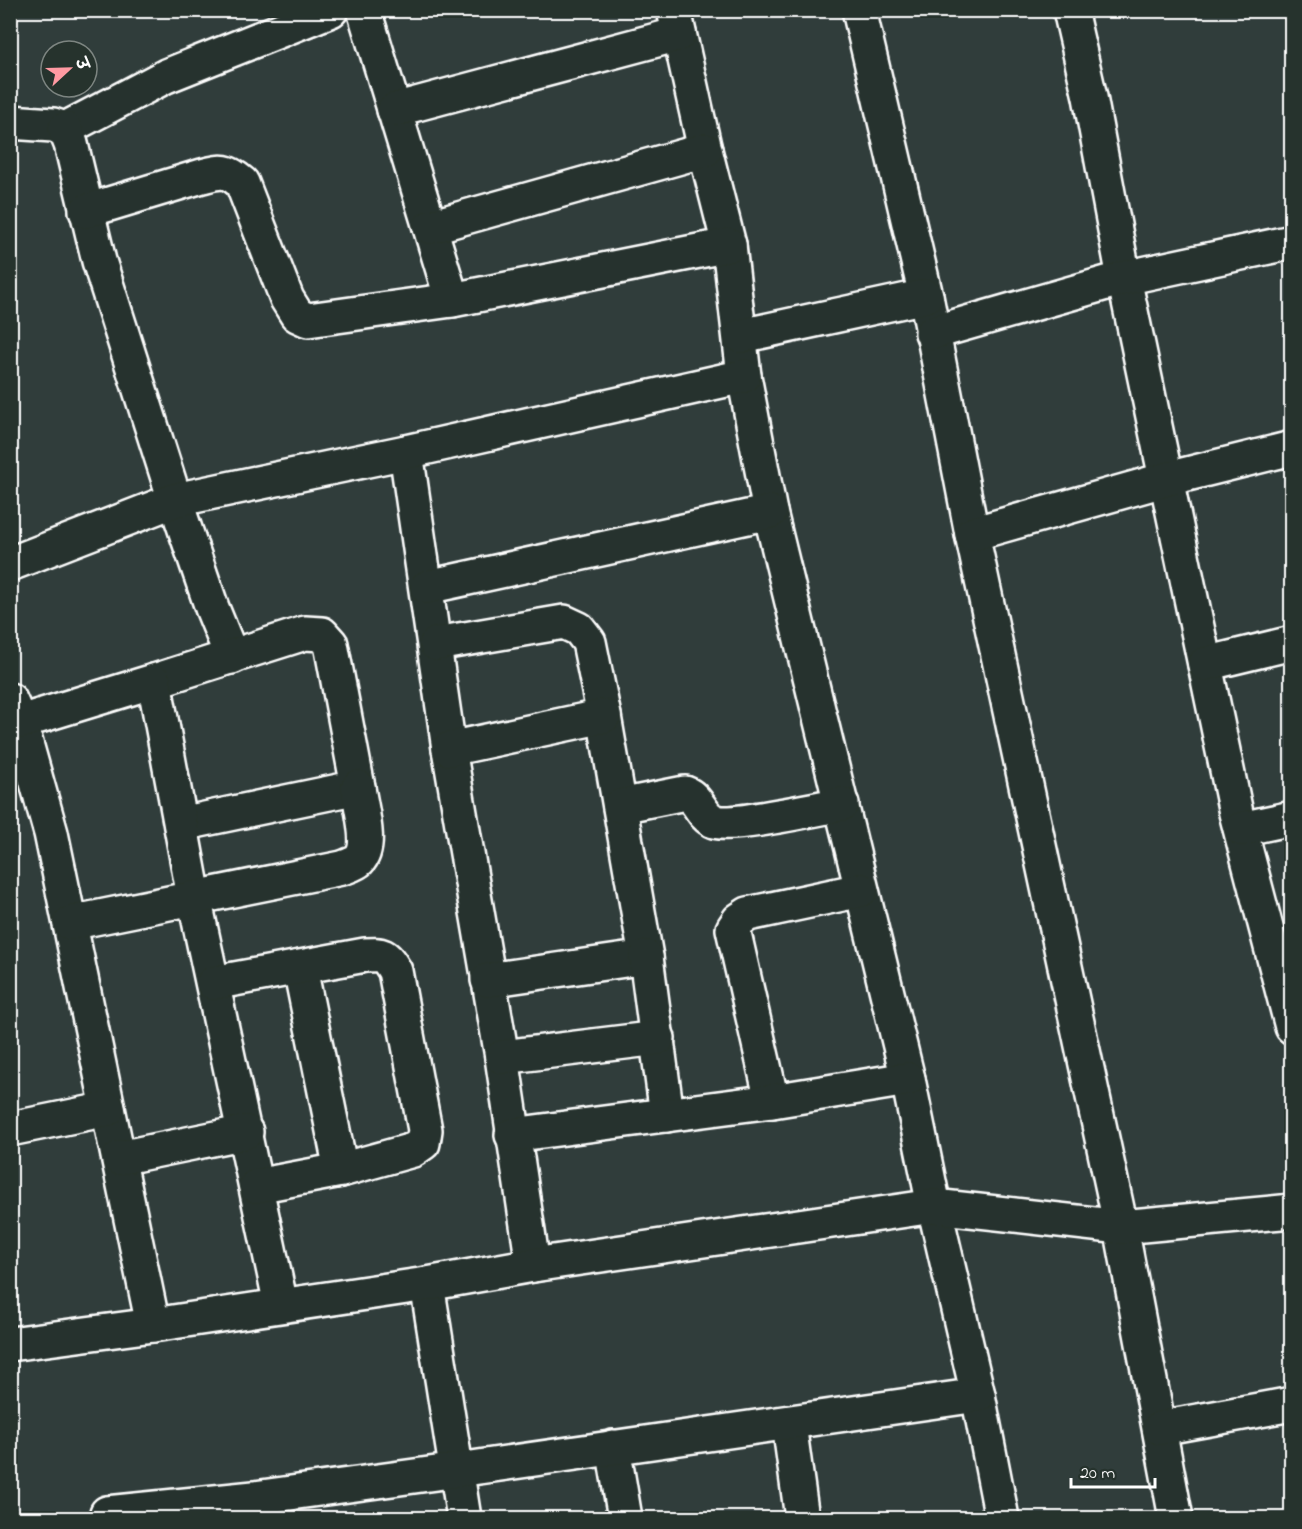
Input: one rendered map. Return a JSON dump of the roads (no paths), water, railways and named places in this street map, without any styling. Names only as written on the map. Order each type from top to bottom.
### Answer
[{"type":"street","points":[[10,122],[53,125],[65,129],[166,76],[331,10]]},
{"type":"street","points":[[364,10],[452,300]]},
{"type":"street","points":[[859,10],[926,296],[972,534],[1121,1227],[1176,1518]]},
{"type":"street","points":[[1070,10],[1090,97],[1124,278],[1240,828],[1291,1022]]},
{"type":"street","points":[[394,110],[676,22],[729,245],[744,376],[770,512],[908,1079],[934,1206],[978,1395],[1002,1518]]},
{"type":"street","points":[[65,129],[71,144],[99,261],[175,500],[212,608],[232,657]]},
{"type":"street","points":[[430,227],[705,150]]},
{"type":"street","points":[[86,211],[221,171],[231,173],[242,183],[286,299],[297,315],[308,320],[452,300],[729,245]]},
{"type":"street","points":[[933,333],[1124,278],[1292,242]]},
{"type":"street","points":[[741,336],[926,296]]},
{"type":"street","points":[[10,564],[175,500],[406,452],[744,376]]},
{"type":"street","points":[[972,534],[1167,479],[1292,448]]},
{"type":"street","points":[[406,452],[436,644],[449,749],[502,1057],[533,1265]]},
{"type":"street","points":[[427,587],[770,512]]},
{"type":"street","points":[[436,644],[564,622],[579,629],[589,642],[646,957],[667,1114]]},
{"type":"street","points":[[70,923],[342,868],[358,861],[365,850],[366,837],[331,644],[322,634],[304,633],[154,681],[15,711],[51,833],[153,1325]]},
{"type":"street","points":[[1205,664],[1292,643]]},
{"type":"street","points":[[154,681],[194,897],[246,1132],[280,1305]]},
{"type":"street","points":[[449,749],[604,716]]},
{"type":"street","points":[[181,824],[357,787]]},
{"type":"street","points":[[620,806],[685,793],[691,795],[710,820],[719,823],[842,804]]},
{"type":"street","points":[[1240,828],[1292,818]]},
{"type":"street","points":[[772,1101],[733,929],[739,920],[748,914],[861,890]]},
{"type":"street","points":[[213,983],[365,955],[381,954],[388,958],[395,971],[425,1130],[423,1143],[413,1150],[340,1170],[256,1186]]},
{"type":"street","points":[[488,980],[646,957]]},
{"type":"street","points":[[300,968],[340,1170]]},
{"type":"street","points":[[502,1057],[658,1038]]},
{"type":"street","points":[[512,1135],[772,1101],[908,1079]]},
{"type":"street","points":[[10,1129],[108,1109]]},
{"type":"street","points":[[118,1158],[246,1132]]},
{"type":"street","points":[[10,1344],[153,1325],[427,1284],[533,1265],[934,1206],[1121,1227],[1292,1210]]},
{"type":"street","points":[[427,1284],[464,1518]]},
{"type":"street","points":[[107,1513],[254,1498],[789,1424],[978,1395]]},
{"type":"street","points":[[1160,1428],[1292,1404]]},
{"type":"street","points":[[789,1424],[802,1518]]},
{"type":"street","points":[[613,1447],[625,1518]]}]
